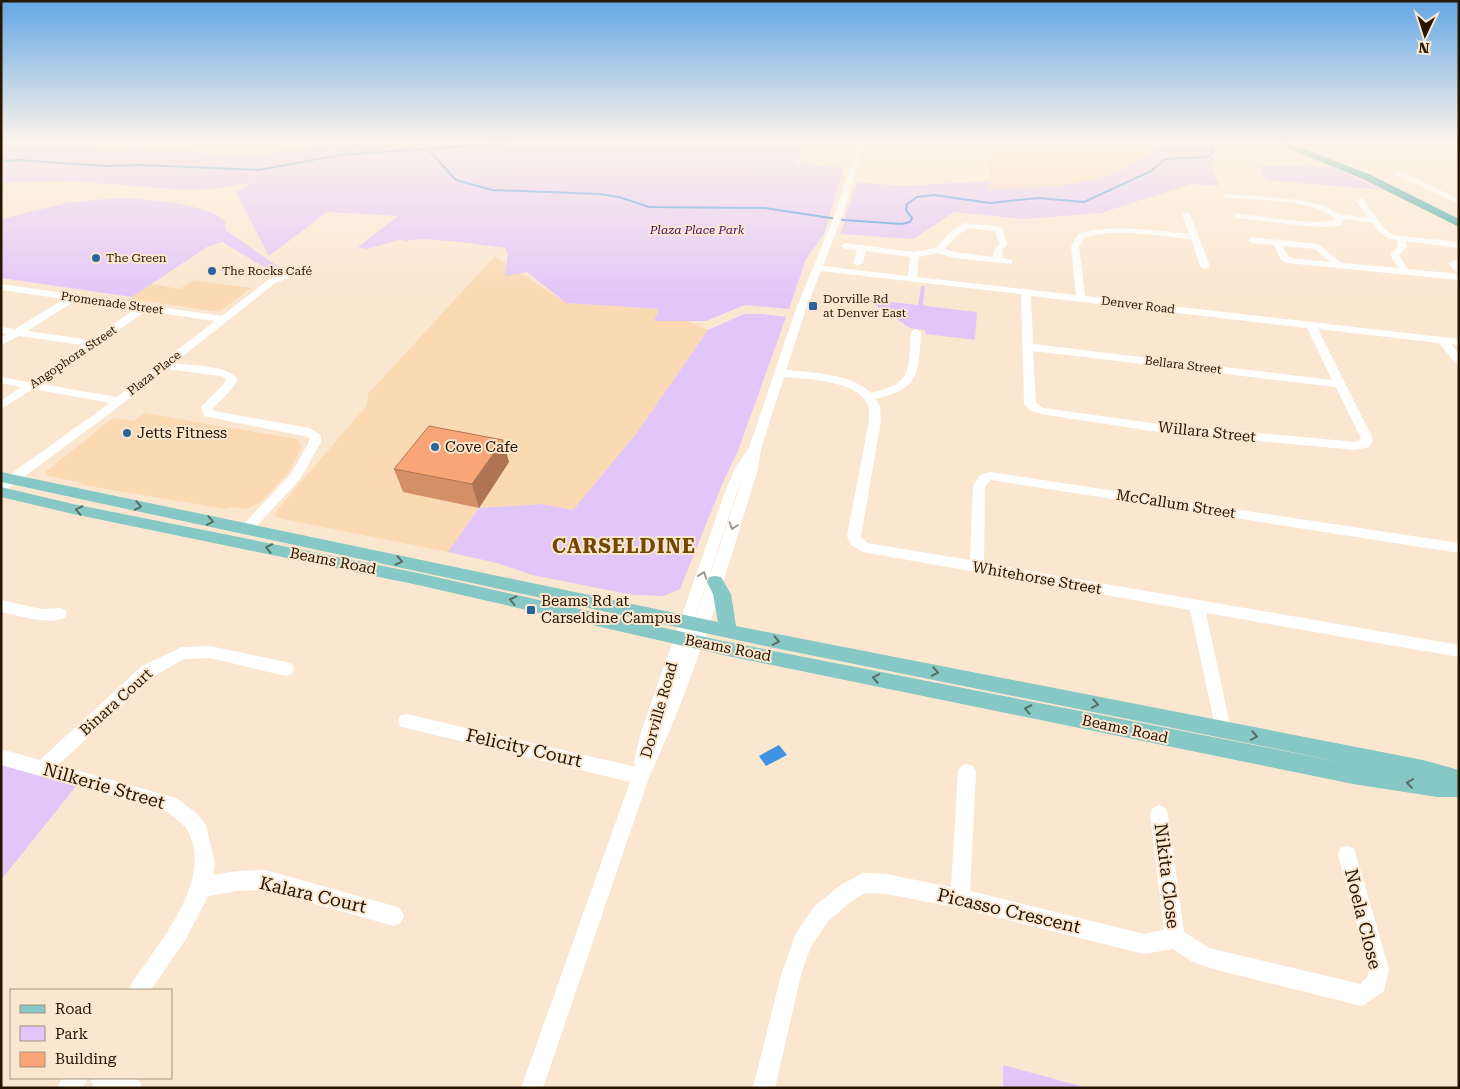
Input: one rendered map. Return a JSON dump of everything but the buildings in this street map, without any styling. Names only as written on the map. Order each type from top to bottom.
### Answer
[{"type":"highway","points":[[1400,194],[1459,224]]},
{"type":"highway","points":[[1416,194],[1459,216]]},
{"type":"main road","name":"Beams Road","points":[[4,484],[248,528],[691,632],[728,630],[1423,770],[1459,780]]},
{"type":"main road","name":"Beams Road","points":[[4,484],[82,511],[691,632],[1353,774],[1437,787],[1459,788]]},
{"type":"main road","points":[[715,582],[722,594],[728,630]]},
{"type":"street","name":"Dorville Road","points":[[532,1088],[641,776],[660,738],[737,477],[754,449],[801,309],[835,226],[845,194]]},
{"type":"street","points":[[1441,194],[1459,202]]},
{"type":"street","points":[[1227,196],[1313,204],[1340,216],[1374,221]]},
{"type":"street","points":[[1359,200],[1386,235],[1400,239],[1459,244]]},
{"type":"street","points":[[1186,214],[1205,266]]},
{"type":"street","points":[[1238,216],[1335,224],[1338,223],[1340,216]]},
{"type":"street","points":[[939,250],[953,234],[968,225],[1002,227],[999,236],[1003,244],[998,250],[998,260]]},
{"type":"street","points":[[1081,299],[1075,247],[1081,236],[1088,233],[1114,231],[1194,238]]},
{"type":"street","points":[[1400,239],[1403,247],[1394,254],[1405,272]]},
{"type":"street","points":[[1252,240],[1318,247],[1340,266]]},
{"type":"street","points":[[1277,243],[1286,260],[1459,277]]},
{"type":"street","points":[[845,246],[914,255],[939,250],[954,255],[1009,262]]},
{"type":"street","points":[[858,263],[862,248]]},
{"type":"street","points":[[912,280],[915,262],[914,255]]},
{"type":"street","points":[[1459,262],[1454,263],[1459,270]]},
{"type":"street","name":"Denver Road","points":[[817,268],[1459,342]]},
{"type":"street","name":"Plaza Place","points":[[4,484],[119,401],[271,282],[298,270]]},
{"type":"street","name":"Promenade Street","points":[[1,287],[223,319]]},
{"type":"street","name":"Willara Street","points":[[1026,293],[1030,403],[1033,408],[1041,411],[1186,430],[1356,446],[1365,444],[1367,439],[1311,325]]},
{"type":"street","points":[[1,342],[72,298]]},
{"type":"street","name":"Angophora Street","points":[[1,406],[144,308]]},
{"type":"street","points":[[1,330],[92,343]]},
{"type":"street","points":[[781,373],[825,378],[851,384],[862,389],[868,396],[898,388],[906,383],[910,376],[916,332]]},
{"type":"street","points":[[1443,341],[1459,361]]},
{"type":"street","name":"Bellara Street","points":[[1028,347],[1339,384]]},
{"type":"street","points":[[164,365],[223,373],[231,377],[230,385],[208,405],[206,409],[208,414],[309,432],[315,435],[315,442],[296,476],[248,528]]},
{"type":"street","points":[[1,380],[119,401]]},
{"type":"street","name":"Whitehorse Street","points":[[868,396],[873,403],[875,421],[854,530],[856,542],[872,550],[1459,651]]},
{"type":"street","name":"Dorville Road","points":[[691,632],[715,582],[752,469],[754,449]]},
{"type":"street","name":"McCallum Street","points":[[977,567],[979,486],[984,478],[990,476],[1459,548]]},
{"type":"street","points":[[1,606],[41,615],[60,614]]},
{"type":"street","points":[[1197,606],[1223,730]]},
{"type":"street","name":"Binara Court","points":[[43,768],[148,671],[182,653],[210,652],[286,670]]},
{"type":"street","name":"Felicity Court","points":[[406,721],[641,776]]},
{"type":"street","name":"Nilkerie Street","points":[[1,757],[170,804],[190,819],[199,831],[205,863],[202,887],[179,932],[139,989]]},
{"type":"street","points":[[960,898],[967,772]]},
{"type":"street","name":"Nikita Close","points":[[1159,814],[1175,938]]},
{"type":"street","name":"Noela Close","points":[[1175,938],[1198,954],[1362,994],[1377,984],[1378,969],[1347,855]]},
{"type":"street","name":"Kalara Court","points":[[202,887],[237,881],[265,880],[394,916]]},
{"type":"street","name":"Picasso Crescent","points":[[764,1088],[791,975],[802,940],[821,914],[846,893],[863,883],[886,884],[960,898],[1144,944],[1175,938]]},
{"type":"street","points":[[104,1079],[131,1088]]},
{"type":"shaded area","points":[[495,256],[566,303],[659,309],[708,330],[636,434],[573,510],[541,504],[479,508],[448,552],[278,518],[275,515],[278,509],[367,405],[368,394]]},
{"type":"shaded area","points":[[193,280],[251,288],[219,312],[132,299],[132,297],[151,284],[180,289]]},
{"type":"shaded area","points":[[144,413],[297,439],[302,446],[289,472],[261,502],[246,509],[233,507],[226,509],[83,485],[78,482],[48,476],[45,472],[113,418],[134,421]]},
{"type":"green space","name":"Plaza Place Park","points":[[237,194],[836,194],[824,234],[806,259],[789,309],[745,305],[706,321],[654,321],[659,309],[566,303],[527,272],[505,276],[508,253],[505,248],[422,239],[404,242],[404,239],[366,249],[358,247],[398,216],[327,212],[269,256]]},
{"type":"green space","points":[[853,194],[1161,194],[1101,213],[1024,219],[954,212],[913,239],[840,234]]},
{"type":"green space","name":"The Green","points":[[116,198],[173,203],[203,210],[215,215],[225,221],[226,230],[283,270],[274,273],[222,242],[207,247],[132,297],[1,278],[1,219],[66,203]]},
{"type":"green space","points":[[921,286],[925,286],[923,304],[926,306],[977,312],[975,340],[926,334],[924,330],[910,328],[866,299],[918,305]]},
{"type":"green space","points":[[744,314],[786,317],[738,451],[724,480],[680,589],[664,596],[633,595],[532,575],[497,563],[448,552],[479,508],[541,504],[573,510],[636,434],[708,330]]},
{"type":"green space","points":[[1,764],[77,785],[1,880]]},
{"type":"green space","points":[[1003,1065],[1084,1087],[1084,1088],[1003,1088]]},
{"type":"water","points":[[779,745],[787,755],[766,766],[759,756]]},
{"type":"waterway","points":[[594,194],[619,197],[649,207],[765,208],[844,220],[902,224],[910,222],[912,218],[906,210],[907,204],[917,197],[934,195],[990,203],[1038,198],[1084,202],[1102,194]]},
{"type":"place","name":"The Green","points":[[96,258]]},
{"type":"place","name":"The Rocks Café","points":[[212,271]]},
{"type":"place","name":"Dorville Rd at Denver East","points":[[813,306]]},
{"type":"place","name":"Jetts Fitness","points":[[127,433]]},
{"type":"place","name":"Cove Cafe","points":[[435,447]]},
{"type":"place","name":"Beams Rd at Carseldine Campus","points":[[531,610]]},
{"type":"district","name":"CARSELDINE","points":[[624,546]]}]
